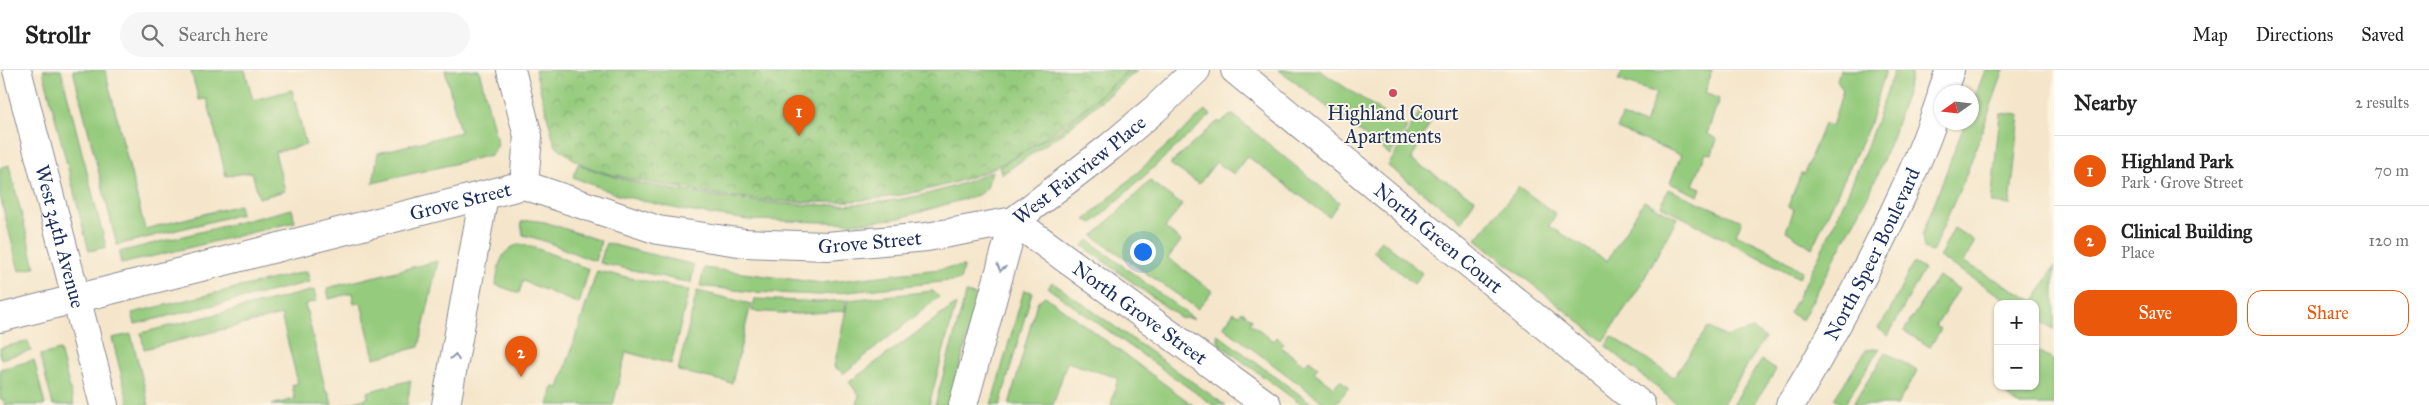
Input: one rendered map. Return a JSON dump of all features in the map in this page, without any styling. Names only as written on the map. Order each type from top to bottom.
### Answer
[{"type":"street","name":"West 34th Avenue","points":[[17,70],[104,405]]},
{"type":"street","points":[[511,70],[528,136],[524,185]]},
{"type":"street","name":"West Fairview Place","points":[[963,405],[1014,221],[1118,141],[1196,70]]},
{"type":"street","name":"North Green Court","points":[[1235,70],[1641,405]]},
{"type":"street","name":"North Speer Boulevard","points":[[1945,85],[1950,70]]},
{"type":"street","name":"North Speer Boulevard","points":[[1790,405],[1830,340],[1888,228],[1934,120]]},
{"type":"street","name":"Grove Street","points":[[0,318],[524,185],[658,230],[745,243],[827,246],[928,238],[1014,221]]},
{"type":"street","points":[[446,405],[484,195]]},
{"type":"street","name":"North Grove Street","points":[[1014,221],[1267,405]]},
{"type":"green space","points":[[43,70],[61,70],[106,247],[89,251]]},
{"type":"green space","points":[[73,70],[105,70],[145,229],[239,205],[241,214],[117,245]]},
{"type":"green space","points":[[245,70],[253,100],[292,90],[306,145],[275,152],[285,191],[259,198],[252,172],[226,176],[207,99],[199,100],[191,71]]},
{"type":"green space","points":[[445,70],[479,70],[498,145],[491,155],[373,183],[378,153],[460,132]]},
{"type":"green space","points":[[535,70],[1128,70],[1097,98],[1061,126],[1024,152],[987,171],[951,184],[913,193],[876,199],[838,202],[799,202],[723,196],[644,182],[587,167],[555,145]]},
{"type":"green space","points":[[1130,70],[1138,70],[1064,132],[1002,174],[999,167],[1061,129]]},
{"type":"green space","points":[[1279,70],[1319,70],[1407,128],[1390,155]]},
{"type":"green space","points":[[1624,70],[1712,70],[1705,93],[1719,99],[1707,134],[1717,139],[1712,154],[1706,153],[1693,185],[1701,188],[1698,196],[1670,183],[1681,155],[1617,129],[1622,116],[1645,124],[1656,93],[1618,80]]},
{"type":"green space","points":[[1840,70],[1886,70],[1869,126],[1812,248],[1786,231],[1794,209],[1788,206],[1801,174],[1804,174],[1824,124],[1832,126],[1843,90],[1837,80]]},
{"type":"green space","points":[[1894,70],[1913,70],[1893,135],[1871,190],[1802,320],[1789,313],[1820,254],[1848,194]]},
{"type":"green space","points":[[1985,70],[2004,70],[1966,175],[1932,252],[1924,249],[1922,235],[1962,130],[1979,130],[1979,86]]},
{"type":"green space","points":[[1206,110],[1211,115],[1093,223],[1085,220]]},
{"type":"green space","points":[[1421,110],[1433,117],[1411,160],[1475,199],[1462,222],[1388,166]]},
{"type":"green space","points":[[2000,113],[2020,115],[2010,205],[1991,203]]},
{"type":"green space","points":[[1232,114],[1339,202],[1329,217],[1247,156],[1234,174],[1216,162],[1199,184],[1170,164],[1217,122],[1222,122]]},
{"type":"green space","points":[[578,164],[618,178],[661,187],[727,198],[804,205],[843,205],[919,196],[956,186],[992,171],[987,188],[978,195],[900,218],[861,223],[748,220],[687,211],[618,195],[573,177]]},
{"type":"green space","points":[[9,165],[35,267],[19,271],[0,196],[0,168]]},
{"type":"green space","points":[[1150,181],[1182,205],[1165,228],[1181,241],[1168,258],[1212,291],[1198,309],[1093,236]]},
{"type":"green space","points":[[1519,187],[1556,214],[1549,226],[1607,261],[1644,201],[1677,218],[1639,288],[1603,341],[1476,239]]},
{"type":"green space","points":[[1668,189],[1742,221],[1736,234],[1768,249],[1802,271],[1799,278],[1661,206]]},
{"type":"green space","points":[[292,209],[295,222],[121,264],[119,252]]},
{"type":"green space","points":[[530,220],[545,222],[601,241],[595,261],[523,235],[521,222]]},
{"type":"green space","points":[[1954,228],[1975,241],[1964,262],[2032,300],[2007,300],[1939,257]]},
{"type":"green space","points":[[1088,240],[1194,319],[1181,318],[1083,246]]},
{"type":"green space","points":[[1381,240],[1422,273],[1414,284],[1373,251]]},
{"type":"green space","points":[[606,243],[694,265],[691,283],[600,263]]},
{"type":"green space","points":[[520,244],[589,269],[579,304],[523,281],[519,293],[496,285],[499,265],[504,254],[513,246]]},
{"type":"green space","points":[[438,261],[419,347],[374,358],[361,303],[354,304],[352,293],[329,299],[327,288]]},
{"type":"green space","points":[[1913,263],[1924,269],[1888,336],[1878,328],[1889,313]]},
{"type":"green space","points":[[964,266],[960,280],[820,295],[752,292],[700,286],[704,268],[821,283]]},
{"type":"green space","points":[[2054,267],[2054,329],[2039,320],[2039,300],[2035,300]]},
{"type":"green space","points":[[307,271],[310,282],[135,324],[132,313]]},
{"type":"green space","points":[[597,271],[689,290],[671,364],[626,352],[613,405],[548,405],[553,387],[559,388]]},
{"type":"green space","points":[[1938,276],[1959,289],[1936,326],[1941,329],[1930,347],[1904,331]]},
{"type":"green space","points":[[1052,282],[1225,405],[1213,405],[1048,288]]},
{"type":"green space","points":[[314,290],[317,301],[305,304],[326,392],[329,392],[332,405],[271,405],[295,399],[292,385],[298,383],[281,315],[144,349],[141,333]]},
{"type":"green space","points":[[1024,290],[1032,292],[1000,405],[991,405]]},
{"type":"green space","points":[[697,291],[751,304],[732,383],[678,371]]},
{"type":"green space","points":[[933,291],[939,297],[844,373],[834,367],[848,300]]},
{"type":"green space","points":[[966,293],[979,296],[949,405],[935,405]]},
{"type":"green space","points":[[1045,296],[1193,405],[1111,405],[1118,378],[1067,362],[1053,405],[1009,405],[1037,302]]},
{"type":"green space","points":[[755,299],[820,302],[846,300],[845,311],[797,314],[752,311]]},
{"type":"green space","points":[[956,304],[929,405],[857,405],[859,395],[849,382]]},
{"type":"green space","points":[[1242,311],[1252,319],[1250,323],[1274,341],[1277,337],[1284,343],[1281,347],[1305,365],[1309,360],[1318,367],[1314,372],[1334,387],[1340,380],[1349,387],[1335,405],[1327,405],[1223,327],[1234,312],[1239,315]]},
{"type":"green space","points":[[1708,327],[1726,337],[1753,329],[1765,338],[1722,405],[1678,405],[1606,346],[1612,336],[1674,377]]},
{"type":"green space","points":[[131,334],[149,405],[129,405],[112,338]]},
{"type":"green space","points":[[1217,334],[1314,405],[1302,405],[1219,344]]},
{"type":"green space","points":[[28,341],[31,351],[0,359],[0,348]]},
{"type":"green space","points":[[1880,348],[1844,405],[1834,399],[1866,350]]},
{"type":"green space","points":[[60,350],[74,405],[53,405],[40,355]]},
{"type":"green space","points":[[2039,351],[2054,361],[2054,405],[2020,405],[2007,396],[2011,390],[2039,390]]},
{"type":"green space","points":[[1886,352],[1917,371],[1897,405],[1852,405]]},
{"type":"green space","points":[[34,360],[45,405],[5,405],[3,399],[0,399],[0,369]]},
{"type":"green space","points":[[1761,360],[1776,370],[1754,405],[1733,405]]},
{"type":"green space","points":[[411,380],[407,405],[344,405],[368,398],[367,392]]},
{"type":"place","name":"Highland Court Apartments","points":[[1393,93]]},
{"type":"place","name":"Highland Park","points":[[799,136]]},
{"type":"place","name":"Clinical Building","points":[[521,377]]}]
